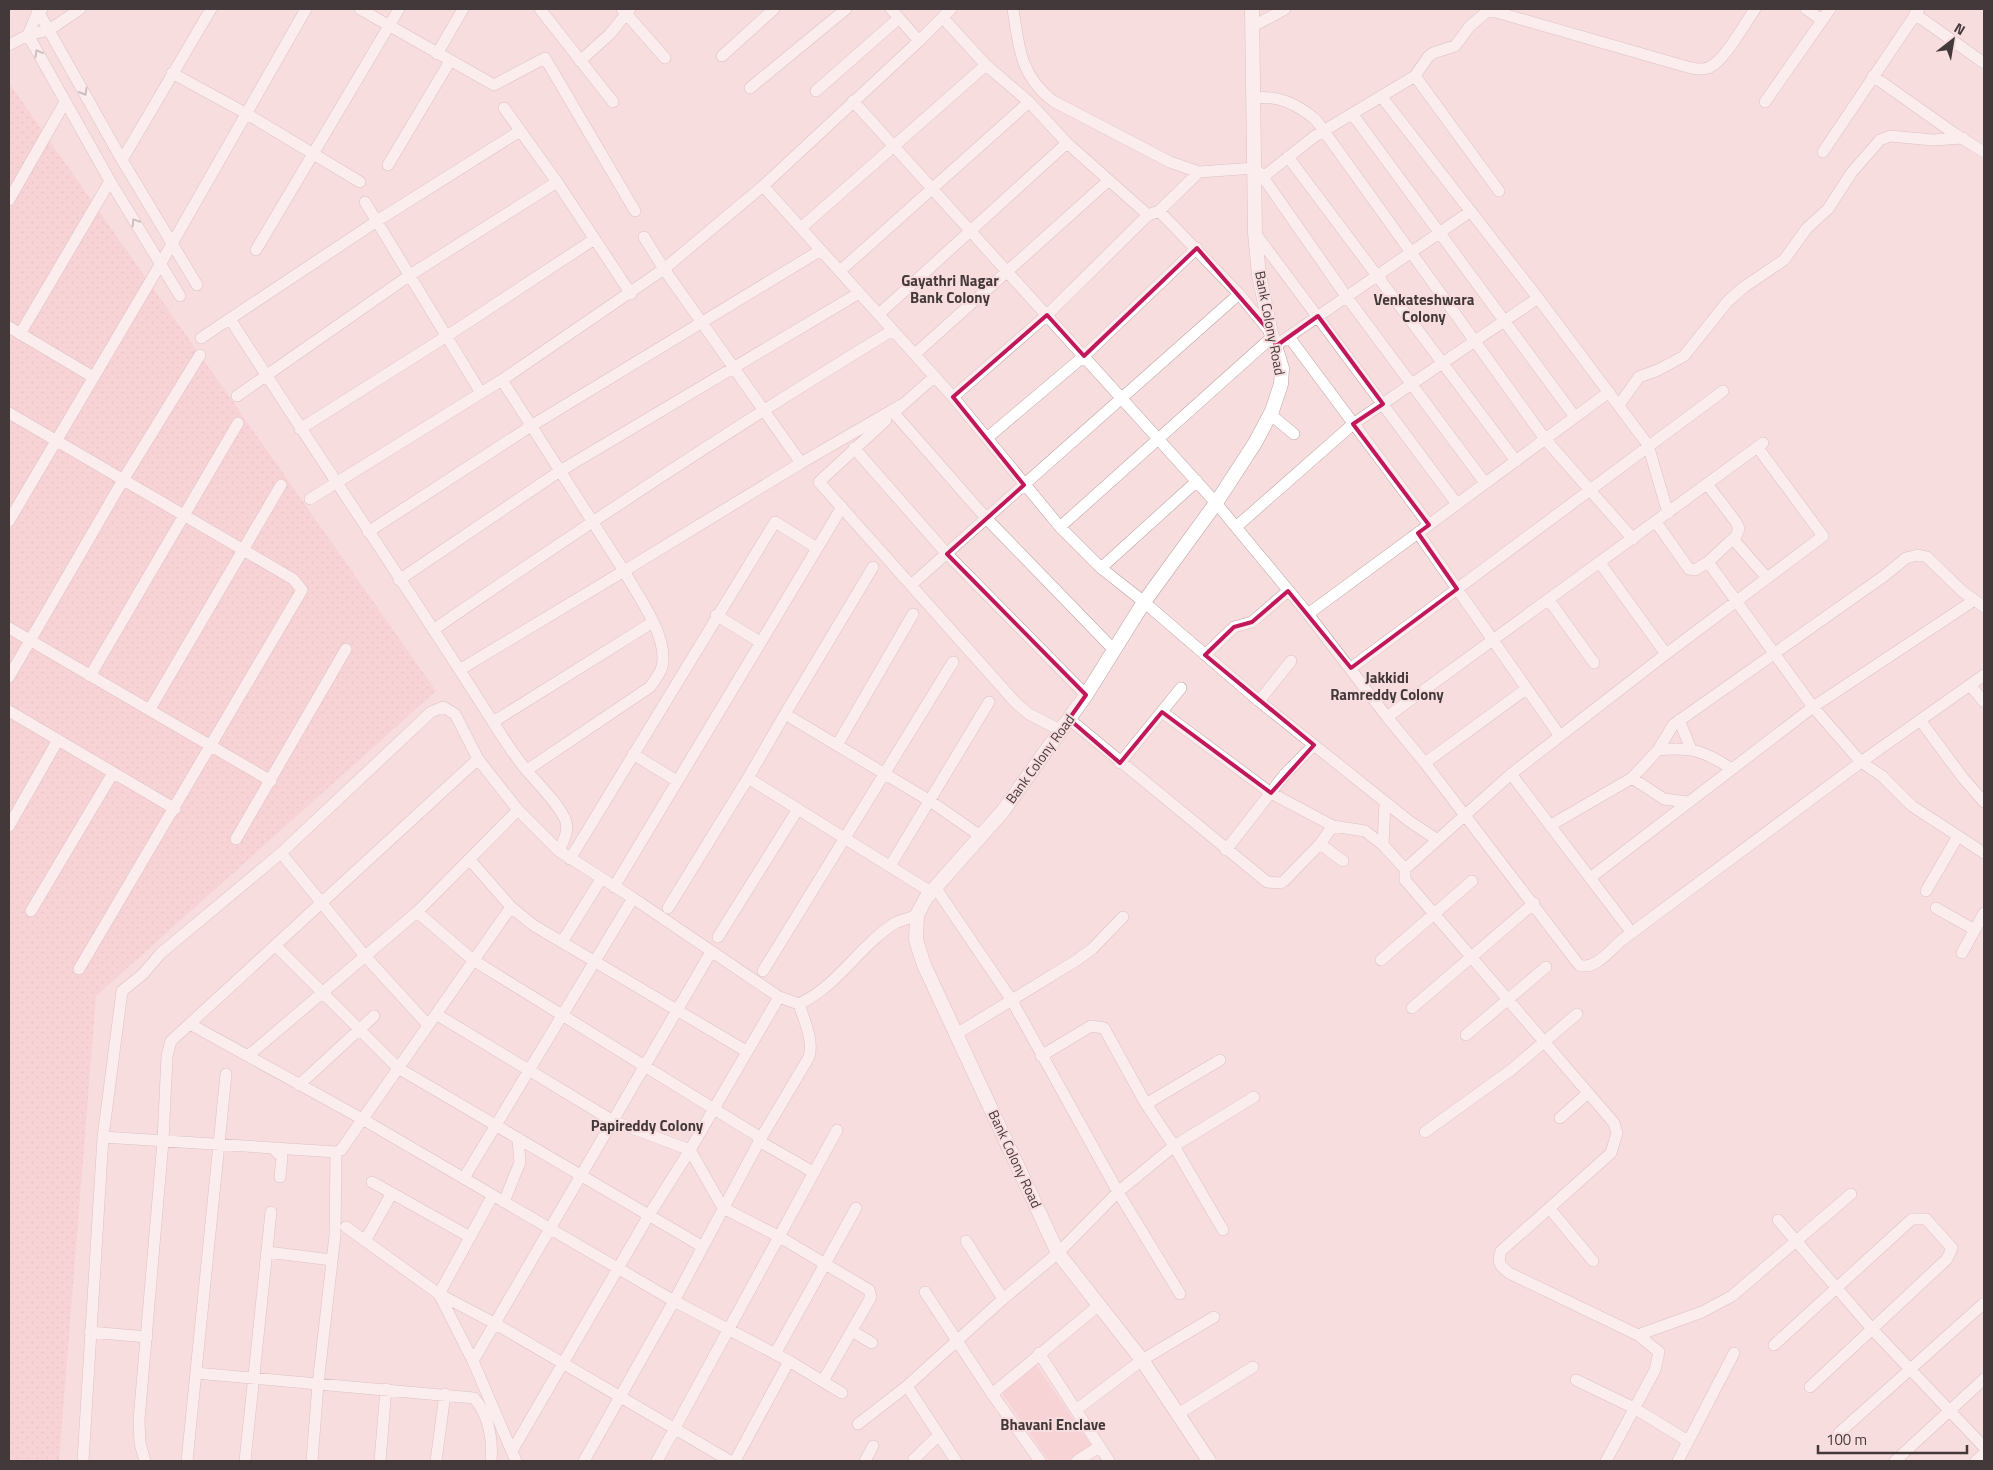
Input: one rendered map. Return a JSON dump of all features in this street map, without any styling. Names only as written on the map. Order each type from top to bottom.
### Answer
[{"type":"street","points":[[9,44],[28,35],[49,30],[80,9]]},
{"type":"street","points":[[122,160],[211,9]]},
{"type":"street","points":[[9,521],[161,263],[306,9]]},
{"type":"street","points":[[360,9],[494,85],[545,58],[635,211]]},
{"type":"street","points":[[256,250],[399,9]]},
{"type":"street","points":[[437,54],[463,9]]},
{"type":"street","points":[[540,9],[614,102]]},
{"type":"street","points":[[722,56],[774,9]]},
{"type":"street","points":[[750,88],[846,9]]},
{"type":"street","points":[[891,9],[920,41]]},
{"type":"street","points":[[1013,9],[1018,44],[1028,75],[1038,90],[1053,102],[1124,140],[1170,162],[1199,172],[1259,172],[1288,157],[1322,131],[1353,115],[1415,76],[1433,52],[1454,46],[1470,26],[1490,9],[1691,68],[1700,69],[1709,68],[1718,61],[1755,9]]},
{"type":"street","name":"Bank Colony Road","points":[[1206,1460],[1142,1360],[1058,1253],[958,1033],[924,965],[916,940],[917,915],[933,890],[982,836],[1086,695],[1144,602],[1216,503],[1255,443],[1270,414],[1281,384],[1282,374],[1259,275],[1255,233],[1259,172],[1254,98],[1252,9]]},
{"type":"street","points":[[1252,27],[1285,9]]},
{"type":"street","points":[[1806,9],[1822,20]]},
{"type":"street","points":[[1765,102],[1830,9]]},
{"type":"street","points":[[40,10],[49,30],[122,160],[197,285]]},
{"type":"street","points":[[28,35],[40,10]]},
{"type":"street","points":[[580,61],[610,34],[626,10],[665,58]]},
{"type":"street","points":[[1823,152],[1917,11],[1984,63]]},
{"type":"street","points":[[310,499],[482,393],[630,294],[664,269],[763,186],[920,41],[947,13],[986,64],[1029,102],[1066,143],[1108,181],[1197,248],[1238,294],[1273,339]]},
{"type":"street","points":[[816,91],[899,18]]},
{"type":"street","points":[[28,35],[110,181],[180,296]]},
{"type":"street","points":[[388,165],[450,61]]},
{"type":"street","points":[[802,228],[986,64]]},
{"type":"street","points":[[172,73],[247,114],[360,182]]},
{"type":"street","points":[[1415,76],[1499,191]]},
{"type":"street","points":[[1874,76],[1984,152]]},
{"type":"street","points":[[1254,98],[1266,96],[1294,104],[1316,120],[1409,253],[1545,439],[1632,539]]},
{"type":"street","points":[[1381,96],[1538,298],[1648,445],[1668,513]]},
{"type":"street","points":[[853,101],[1198,481],[1351,668],[1387,717],[1534,903],[1575,961],[1585,967],[1593,965],[1632,933],[1861,762],[1984,675]]},
{"type":"street","points":[[9,200],[65,102]]},
{"type":"street","points":[[840,271],[1029,102]]},
{"type":"street","points":[[504,108],[557,182],[593,240],[630,294]]},
{"type":"street","points":[[1353,115],[1575,416]]},
{"type":"street","points":[[201,338],[377,221],[520,131]]},
{"type":"street","points":[[1619,405],[1639,377],[1658,370],[1684,356],[1728,301],[1744,287],[1784,260],[1807,228],[1828,209],[1852,172],[1880,140],[1890,136],[1933,140],[1963,138]]},
{"type":"street","points":[[879,314],[1066,143]]},
{"type":"street","points":[[1288,157],[1516,460]]},
{"type":"street","points":[[953,397],[1046,315],[1199,172]]},
{"type":"street","points":[[1259,172],[1346,296],[1485,483]]},
{"type":"street","points":[[20,334],[110,181]]},
{"type":"street","points":[[915,354],[1108,181]]},
{"type":"street","points":[[237,396],[410,275],[557,182]]},
{"type":"street","points":[[763,186],[953,397],[1060,527],[1101,568],[1144,602],[1259,701],[1385,802],[1436,839]]},
{"type":"street","points":[[365,202],[482,393]]},
{"type":"street","points":[[1060,527],[1273,339],[1288,337],[1471,211]]},
{"type":"street","points":[[1255,233],[1457,504]]},
{"type":"street","points":[[644,237],[702,324],[801,463]]},
{"type":"street","points":[[300,429],[447,336],[593,240]]},
{"type":"street","points":[[987,438],[1084,356],[1197,248]]},
{"type":"street","points":[[368,532],[531,426],[702,324],[821,250]]},
{"type":"street","points":[[399,580],[560,471],[859,293]]},
{"type":"street","points":[[911,585],[1238,294]]},
{"type":"street","points":[[1236,527],[1353,424],[1538,298]]},
{"type":"street","points":[[230,319],[399,580],[461,669],[493,722],[526,770],[556,804],[566,822],[567,834],[558,851]]},
{"type":"street","points":[[9,327],[93,377]]},
{"type":"street","points":[[433,630],[590,521],[763,410],[893,330]]},
{"type":"street","points":[[1288,337],[1428,525]]},
{"type":"street","points":[[9,677],[123,480],[200,355]]},
{"type":"street","points":[[934,377],[854,448],[820,482],[911,585],[1016,703],[1036,718],[1065,724],[1120,763],[1267,882],[1280,884],[1320,844],[1333,826]]},
{"type":"street","points":[[502,380],[590,521],[624,571],[654,622],[663,652],[662,668],[650,687],[526,770]]},
{"type":"street","points":[[1351,668],[1723,391]]},
{"type":"street","points":[[1308,614],[1609,392]]},
{"type":"street","points":[[461,669],[801,463],[903,404]]},
{"type":"street","points":[[9,413],[242,549],[293,580],[302,590],[175,809],[79,969]]},
{"type":"street","points":[[894,413],[986,518],[1115,651]]},
{"type":"street","points":[[1270,414],[1294,434]]},
{"type":"street","points":[[90,676],[238,423]]},
{"type":"street","points":[[1387,717],[1761,446],[1823,536],[1511,774],[1436,839],[1405,869]]},
{"type":"street","points":[[854,448],[947,554],[1086,695]]},
{"type":"street","points":[[1101,568],[1198,481]]},
{"type":"street","points":[[1656,522],[1689,569],[1695,570],[1708,562],[1733,539],[1739,529],[1736,522],[1707,484]]},
{"type":"street","points":[[150,710],[242,549],[281,485]]},
{"type":"street","points":[[614,887],[842,507]]},
{"type":"street","points":[[570,859],[716,615],[775,522],[817,548]]},
{"type":"street","points":[[1418,533],[1492,642],[1560,736]]},
{"type":"street","points":[[1733,539],[1767,578]]},
{"type":"street","points":[[1551,825],[1632,778],[1658,750],[1672,725],[1884,576],[1906,558],[1918,555],[1927,557],[1973,601],[1984,607]]},
{"type":"street","points":[[1708,562],[1813,706],[1861,762],[1882,776],[1912,806],[1984,853]]},
{"type":"street","points":[[1600,563],[1666,654]]},
{"type":"street","points":[[668,908],[748,778],[873,567]]},
{"type":"street","points":[[1205,655],[1234,627],[1252,622],[1288,591]]},
{"type":"street","points":[[1549,600],[1594,663]]},
{"type":"street","points":[[1590,878],[1730,768],[1813,706],[1973,601]]},
{"type":"street","points":[[837,745],[913,614]]},
{"type":"street","points":[[716,615],[760,642]]},
{"type":"street","points":[[493,722],[654,622]]},
{"type":"street","points":[[9,628],[270,781]]},
{"type":"street","points":[[236,839],[346,649]]},
{"type":"street","points":[[763,971],[953,662]]},
{"type":"street","points":[[1259,701],[1291,662]]},
{"type":"street","points":[[1970,685],[1984,702]]},
{"type":"street","points":[[1120,763],[1181,688]]},
{"type":"street","points":[[1425,763],[1526,690]]},
{"type":"street","points":[[890,866],[988,702]]},
{"type":"street","points":[[83,1461],[102,1137],[122,991],[143,974],[161,953],[281,853],[431,712],[443,707],[455,714],[478,759],[518,810],[558,851],[633,898],[779,997],[799,1004],[818,995],[896,922],[917,915]]},
{"type":"street","points":[[9,711],[175,809]]},
{"type":"street","points":[[1162,712],[1271,793],[1333,826],[1365,831],[1383,845],[1405,869],[1405,880],[1435,912],[1614,1123],[1617,1133],[1616,1142],[1611,1153],[1501,1252],[1498,1259],[1501,1267],[1509,1273],[1638,1335],[1659,1352],[1659,1358],[1606,1461]]},
{"type":"street","points":[[785,714],[930,801],[982,836]]},
{"type":"street","points":[[1679,720],[1689,739],[1691,749]]},
{"type":"street","points":[[1920,720],[1963,778],[1984,802]]},
{"type":"street","points":[[9,826],[58,740]]},
{"type":"street","points":[[1226,850],[1286,773],[1314,745]]},
{"type":"street","points":[[1658,750],[1691,749],[1714,757],[1730,768]]},
{"type":"street","points":[[633,754],[677,781]]},
{"type":"street","points":[[145,1461],[138,1431],[163,1141],[167,1056],[171,1041],[276,946],[321,901],[478,759]]},
{"type":"street","points":[[31,911],[113,773]]},
{"type":"street","points":[[1511,774],[1632,933]]},
{"type":"street","points":[[748,778],[890,866],[933,890],[1011,999],[1118,1192],[1180,1294]]},
{"type":"street","points":[[1632,778],[1664,799],[1686,802]]},
{"type":"street","points":[[1383,845],[1385,802]]},
{"type":"street","points":[[718,937],[798,809]]},
{"type":"street","points":[[248,1056],[417,912],[518,810]]},
{"type":"street","points":[[1926,891],[1958,836]]},
{"type":"street","points":[[1320,844],[1343,861]]},
{"type":"street","points":[[281,853],[364,956],[428,1025]]},
{"type":"street","points":[[470,860],[511,908],[562,942],[746,1051]]},
{"type":"street","points":[[562,942],[601,879]]},
{"type":"street","points":[[1381,960],[1472,881]]},
{"type":"street","points":[[464,1178],[633,898]]},
{"type":"street","points":[[1412,1008],[1534,903]]},
{"type":"street","points":[[102,1137],[336,1152],[345,1146],[364,1120],[398,1068],[511,908]]},
{"type":"street","points":[[1936,908],[1975,930]]},
{"type":"street","points":[[417,912],[473,960],[813,1172]]},
{"type":"street","points":[[1962,953],[1984,913]]},
{"type":"street","points":[[958,1033],[1092,949],[1123,917]]},
{"type":"street","points":[[276,946],[398,1068],[703,1247]]},
{"type":"street","points":[[473,1361],[711,952]]},
{"type":"street","points":[[1466,1035],[1546,967]]},
{"type":"street","points":[[514,1456],[562,1364],[779,997]]},
{"type":"street","points":[[584,1461],[674,1302],[723,1208],[811,1049],[799,1004]]},
{"type":"street","points":[[436,1014],[613,1121],[690,1150],[723,1208],[778,1236],[872,1294],[823,1381]]},
{"type":"street","points":[[1425,1132],[1511,1070],[1576,1014]]},
{"type":"street","points":[[300,1085],[374,1016]]},
{"type":"street","points":[[190,1024],[364,1120],[674,1302],[789,1361],[842,1393]]},
{"type":"street","points":[[1041,1056],[1091,1026],[1104,1028],[1146,1104],[1174,1146],[1223,1230]]},
{"type":"street","points":[[1146,1104],[1220,1060]]},
{"type":"street","points":[[187,1461],[221,1145],[226,1074]]},
{"type":"street","points":[[1560,1118],[1588,1093]]},
{"type":"street","points":[[858,1424],[907,1386],[1003,1299],[1058,1253],[1118,1192],[1174,1146],[1254,1097]]},
{"type":"street","points":[[657,1461],[836,1130]]},
{"type":"street","points":[[504,1202],[520,1162],[518,1138]]},
{"type":"street","points":[[272,1148],[282,1157],[280,1177]]},
{"type":"street","points":[[312,1461],[318,1384],[335,1235],[336,1152]]},
{"type":"street","points":[[372,1182],[470,1237]]},
{"type":"street","points":[[365,1241],[392,1193]]},
{"type":"street","points":[[1638,1335],[1702,1312],[1732,1296],[1851,1194]]},
{"type":"street","points":[[439,1294],[493,1195]]},
{"type":"street","points":[[775,1354],[856,1208]]},
{"type":"street","points":[[1550,1209],[1593,1261]]},
{"type":"street","points":[[245,1461],[271,1212]]},
{"type":"street","points":[[1774,1345],[1912,1219],[1926,1219],[1952,1248],[1947,1259],[1810,1387]]},
{"type":"street","points":[[1778,1220],[1872,1329],[1984,1447]]},
{"type":"street","points":[[346,1227],[439,1294],[494,1323],[730,1461]]},
{"type":"street","points":[[966,1240],[1003,1299]]},
{"type":"street","points":[[267,1252],[332,1260]]},
{"type":"street","points":[[925,1292],[992,1394],[1040,1461]]},
{"type":"street","points":[[439,1294],[473,1361],[514,1456]]},
{"type":"street","points":[[1840,1434],[1983,1304]]},
{"type":"street","points":[[992,1394],[1099,1305]]},
{"type":"street","points":[[1076,1410],[1142,1360],[1214,1317]]},
{"type":"street","points":[[852,1331],[872,1343]]},
{"type":"street","points":[[90,1332],[147,1337]]},
{"type":"street","points":[[1039,1353],[1098,1447],[1109,1461]]},
{"type":"street","points":[[1678,1461],[1734,1353]]},
{"type":"street","points":[[735,1461],[789,1361]]},
{"type":"street","points":[[1178,1414],[1254,1367]]},
{"type":"street","points":[[196,1373],[474,1398],[479,1404],[492,1439],[491,1461]]},
{"type":"street","points":[[1895,1461],[1984,1379]]},
{"type":"street","points":[[1576,1380],[1634,1408],[1688,1441]]},
{"type":"street","points":[[907,1386],[956,1461]]},
{"type":"street","points":[[380,1461],[386,1389]]},
{"type":"street","points":[[436,1461],[445,1394]]},
{"type":"street","points":[[914,1459],[938,1436]]},
{"type":"street","points":[[865,1461],[873,1446]]},
{"type":"street","points":[[1077,1461],[1098,1447]]},
{"type":"street","points":[[1976,1461],[1984,1454]]},
{"type":"highlighted area","points":[[1197,248],[1271,333],[1276,346],[1318,316],[1383,404],[1353,424],[1429,525],[1418,533],[1457,589],[1351,668],[1288,591],[1252,622],[1234,627],[1205,655],[1314,745],[1271,793],[1162,712],[1120,763],[1069,719],[1086,695],[947,554],[1024,485],[953,397],[1047,315],[1084,356]]},
{"type":"shaded area","points":[[9,83],[436,691],[96,996],[59,1461],[9,1461]]},
{"type":"shaded area","points":[[1035,1363],[1091,1445],[1068,1461],[1049,1461],[1002,1393]]},
{"type":"district","name":"Gayathri Nagar Bank Colony","points":[[950,290]]},
{"type":"district","name":"Venkateshwara Colony","points":[[1424,308]]},
{"type":"district","name":"Jakkidi Ramreddy Colony","points":[[1387,686]]},
{"type":"district","name":"Papireddy Colony","points":[[647,1126]]},
{"type":"district","name":"Bhavani Enclave","points":[[1053,1425]]}]
